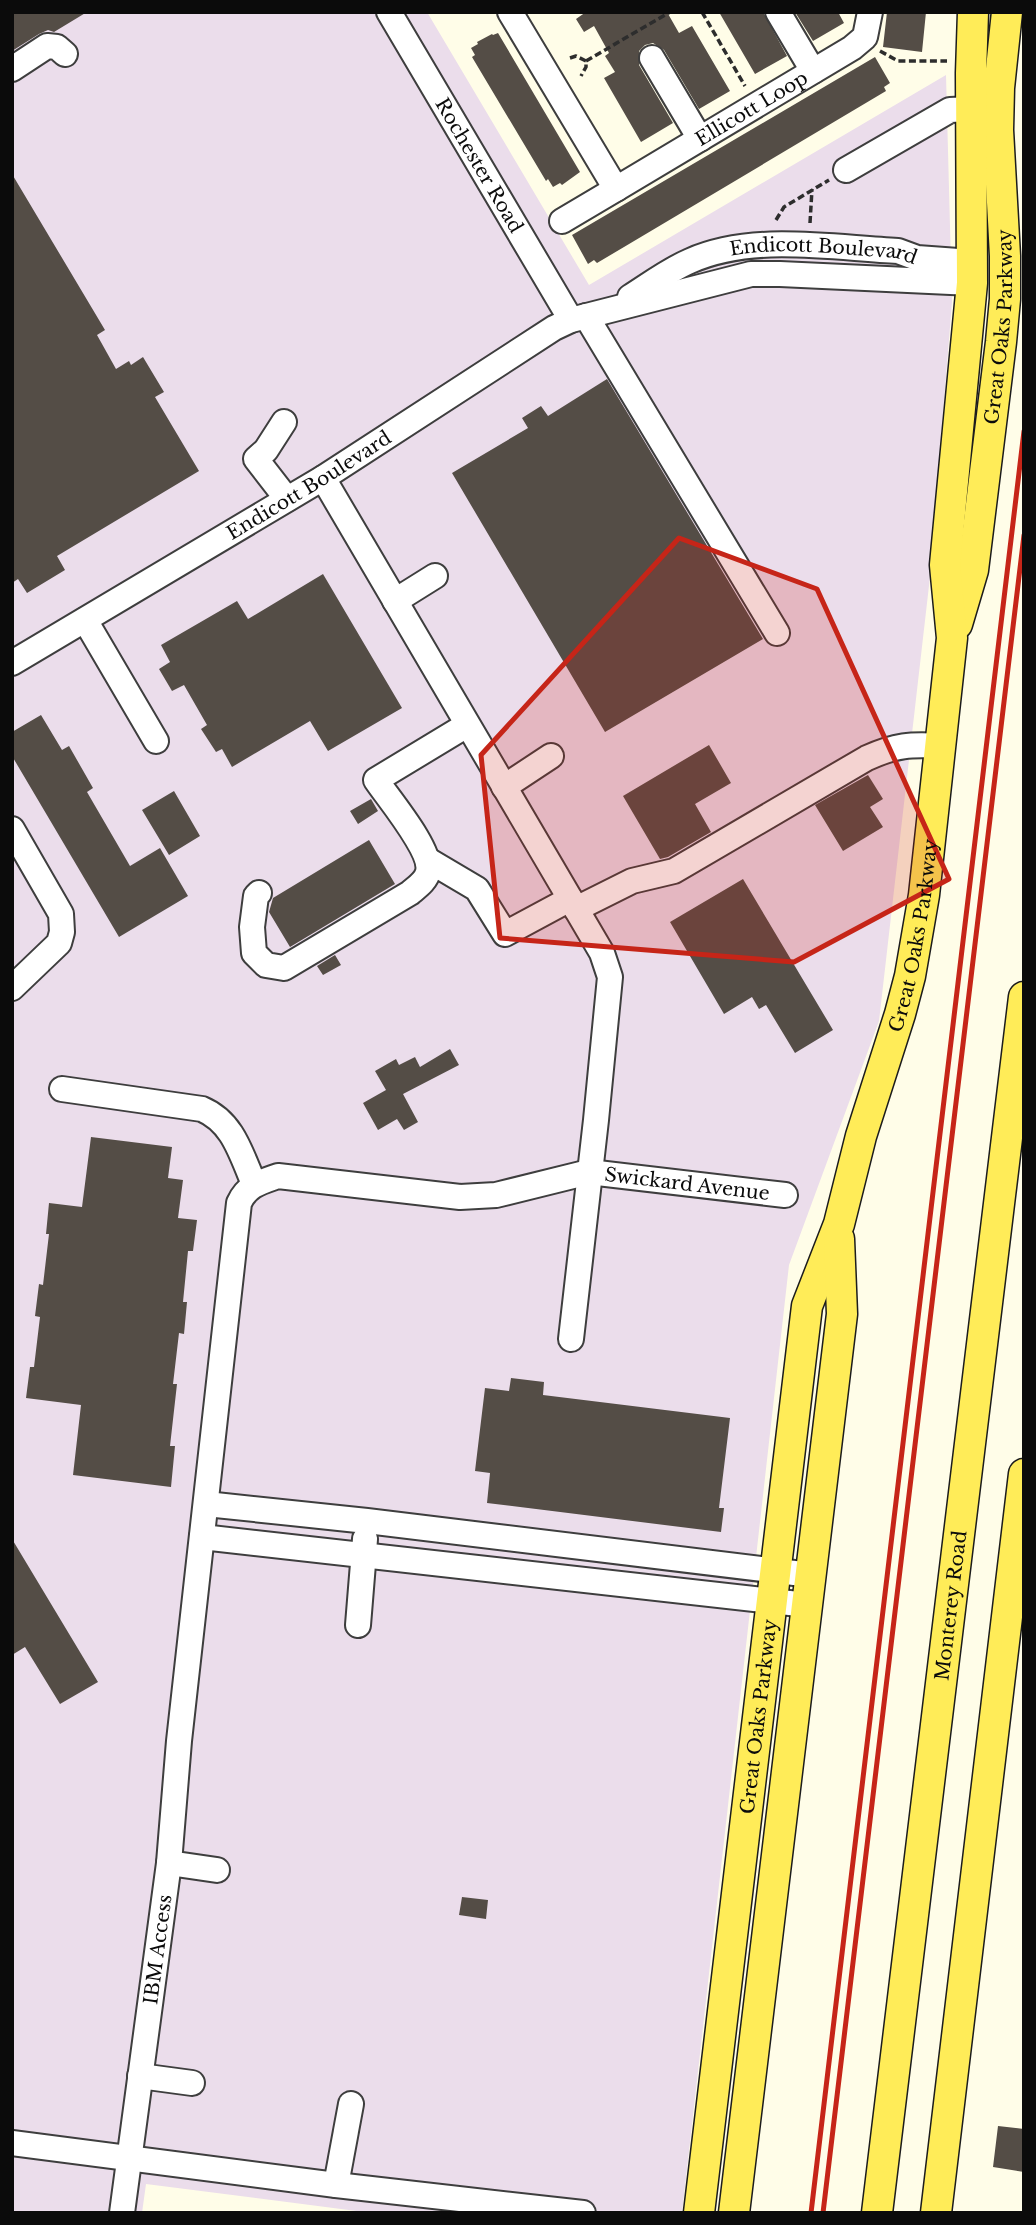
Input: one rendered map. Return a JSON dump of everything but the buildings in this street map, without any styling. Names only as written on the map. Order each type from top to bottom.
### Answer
[{"type":"main road","name":"Great Oaks Parkway","points":[[699,2213],[807,1306],[839,1224],[861,1136],[910,976],[924,895],[952,638],[945,565],[972,273],[973,12]]},
{"type":"main road","name":"Great Oaks Parkway","points":[[952,638],[973,570],[1005,299],[998,130],[999,88],[1007,12]]},
{"type":"main road","points":[[972,273],[984,272],[988,282],[988,315],[1001,342]]},
{"type":"main road","name":"Monterey Road","points":[[877,2213],[1024,996]]},
{"type":"main road","name":"Great Oaks Parkway","points":[[734,2213],[842,1314],[839,1224]]},
{"type":"main road","points":[[936,2213],[1024,1474]]},
{"type":"street","name":"Rochester Road","points":[[389,12],[588,315],[777,633]]},
{"type":"street","points":[[510,12],[616,189]]},
{"type":"street","points":[[778,12],[813,71]]},
{"type":"street","name":"Ellicott Loop","points":[[562,221],[865,37],[870,12]]},
{"type":"street","points":[[15,67],[47,46],[57,47],[65,54]]},
{"type":"street","points":[[652,58],[701,139]]},
{"type":"street","points":[[846,170],[950,110],[971,109]]},
{"type":"street","name":"Endicott Boulevard","points":[[588,315],[698,257],[732,248],[764,244],[898,251],[972,273]]},
{"type":"street","points":[[855,277],[856,249]]},
{"type":"street","name":"Endicott Boulevard","points":[[12,663],[323,478],[554,328],[588,315],[751,274],[855,277],[972,273]]},
{"type":"street","points":[[284,422],[266,450],[256,459],[287,499]]},
{"type":"street","points":[[323,478],[602,953],[610,977],[570,1339]]},
{"type":"street","points":[[394,601],[435,576]]},
{"type":"street","points":[[85,620],[156,741]]},
{"type":"street","points":[[259,893],[256,896],[252,921],[254,953],[266,965],[284,968],[410,893],[425,878],[429,869],[428,860],[399,811],[376,780],[467,725]]},
{"type":"street","points":[[428,860],[477,889],[505,934],[632,881],[674,871],[879,752],[908,744],[942,746]]},
{"type":"street","points":[[504,787],[551,756]]},
{"type":"street","points":[[12,829],[61,914],[63,924],[59,943],[12,988]]},
{"type":"street","points":[[62,1089],[202,1109],[213,1114],[226,1124],[254,1184],[278,1175],[460,1197],[496,1195],[589,1172]]},
{"type":"street","name":"Swickard Avenue","points":[[589,1172],[785,1195]]},
{"type":"street","name":"IBM Access","points":[[122,2213],[169,1863],[179,1741],[239,1203],[243,1193],[254,1184]]},
{"type":"street","points":[[206,1504],[811,1574]]},
{"type":"street","points":[[358,1625],[367,1521]]},
{"type":"street","points":[[202,1537],[807,1605]]},
{"type":"street","points":[[169,1863],[217,1870]]},
{"type":"street","points":[[140,2076],[192,2083]]},
{"type":"street","points":[[336,2185],[351,2104]]},
{"type":"street","points":[[12,2143],[336,2185],[583,2213]]},
{"type":"path","points":[[586,61],[670,12]]},
{"type":"path","points":[[702,12],[747,88]]},
{"type":"path","points":[[875,48],[898,61],[949,61]]},
{"type":"path","points":[[570,58],[576,56],[586,61]]},
{"type":"path","points":[[581,76],[586,61]]},
{"type":"path","points":[[776,220],[784,207],[846,170]]},
{"type":"path","points":[[808,246],[812,189]]},
{"type":"highlighted area","points":[[679,538],[817,589],[949,879],[794,962],[500,938],[481,755]]},
{"type":"shaded area","points":[[12,12],[427,12],[589,285],[946,75],[952,302],[930,577],[879,1021],[789,1265],[682,2213],[372,2213],[146,2184],[142,2213],[12,2213]]},
{"type":"railway","points":[[811,2213],[1024,431]]},
{"type":"railway","points":[[823,2213],[1024,535]]}]
